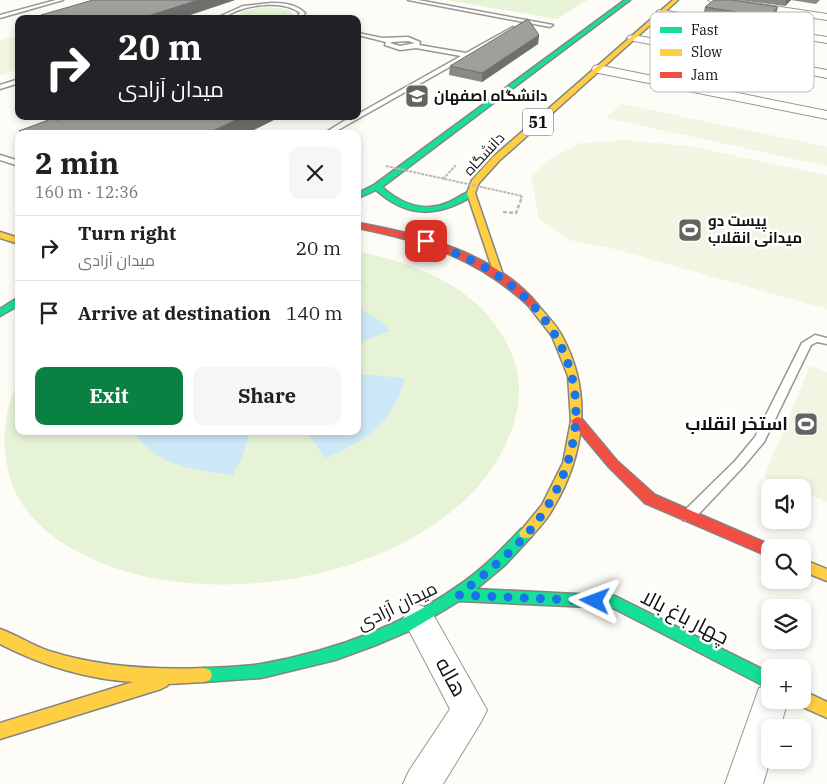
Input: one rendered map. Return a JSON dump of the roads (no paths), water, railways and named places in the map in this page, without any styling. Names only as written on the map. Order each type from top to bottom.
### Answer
[{"type":"main road","name":"دانشگاه","points":[[361,195],[377,187],[628,0]]},
{"type":"main road","name":"دانشگاه","points":[[662,12],[676,0]]},
{"type":"main road","name":"دانشگاه","points":[[498,275],[471,193],[475,182],[496,159],[650,23]]},
{"type":"main road","points":[[377,187],[395,204],[420,210],[447,207],[462,201],[471,193]]},
{"type":"main road","name":"میدان آزادی","points":[[0,636],[20,648],[92,670],[174,678],[260,671],[344,651],[419,619],[459,595],[510,552],[547,508],[569,463],[577,421],[573,376],[557,336],[531,303],[498,275],[464,256],[426,241],[385,230],[361,226]]},
{"type":"main road","points":[[0,235],[15,240]]},
{"type":"main road","points":[[0,314],[15,303]]},
{"type":"main road","points":[[577,421],[614,464],[650,499],[761,547]]},
{"type":"main road","points":[[811,569],[827,575]]},
{"type":"main road","name":"چهار باغ بالا","points":[[459,595],[615,602],[761,676]]},
{"type":"main road","points":[[0,730],[174,678]]},
{"type":"main road","points":[[811,702],[827,710]]},
{"type":"street","points":[[713,0],[793,12]]},
{"type":"street","points":[[814,15],[827,17]]},
{"type":"street","points":[[633,38],[650,41]]},
{"type":"street","points":[[814,38],[827,40]]},
{"type":"street","points":[[598,69],[650,79]]},
{"type":"street","points":[[814,72],[827,74]]},
{"type":"street","points":[[712,92],[827,115]]},
{"type":"street","name":"هاله","points":[[419,619],[469,710],[422,784]]},
{"type":"street","points":[[744,784],[768,709]]},
{"type":"lane","points":[[0,17],[62,0]]},
{"type":"lane","points":[[260,5],[271,0]]},
{"type":"lane","points":[[410,0],[550,25]]},
{"type":"lane","points":[[231,15],[240,8],[260,5],[280,5],[294,8],[302,15]]},
{"type":"lane","points":[[361,114],[528,21]]},
{"type":"lane","points":[[361,35],[390,40],[410,39],[418,43],[416,46]]},
{"type":"lane","points":[[390,40],[387,44],[396,48],[416,46],[466,55]]},
{"type":"lane","points":[[0,88],[15,82]]},
{"type":"lane","points":[[333,130],[350,120]]},
{"type":"lane","points":[[0,157],[15,163]]},
{"type":"lane","points":[[688,516],[739,464],[760,439],[807,343],[815,338],[827,340]]},
{"type":"water","points":[[361,309],[381,322],[390,331],[361,342]]},
{"type":"water","points":[[361,374],[405,378],[393,408],[385,419],[366,437],[326,458],[308,435],[361,435]]},
{"type":"water","points":[[136,435],[249,435],[243,455],[233,475],[177,465],[154,452]]},
{"type":"place","name":"دانشگاه اصفهان","points":[[417,96]]},
{"type":"place","name":"پیست دو میدانی انقلاب","points":[[690,230]]},
{"type":"place","name":"استخر انقلاب","points":[[806,424]]}]
